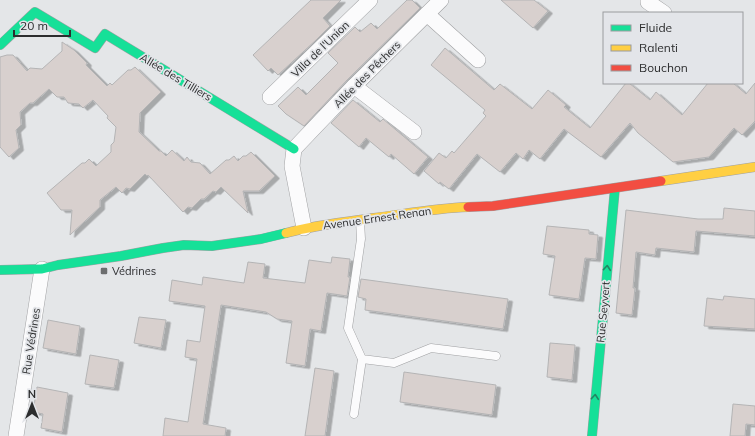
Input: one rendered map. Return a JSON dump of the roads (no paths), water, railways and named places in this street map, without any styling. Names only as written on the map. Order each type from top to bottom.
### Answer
[{"type":"street","name":"Villa de l'Union","points":[[270,97],[370,0]]},
{"type":"street","name":"Allée des Pêchers","points":[[294,149],[354,86],[441,0]]},
{"type":"street","points":[[648,0],[648,2],[663,12]]},
{"type":"street","name":"Allée des Tilliers","points":[[0,45],[35,12],[95,48],[105,34],[294,149]]},
{"type":"street","points":[[427,14],[478,60]]},
{"type":"street","points":[[354,86],[414,132]]},
{"type":"street","points":[[294,149],[292,166],[304,228]]},
{"type":"street","name":"Avenue Ernest Renan","points":[[0,270],[42,269],[58,265],[184,245],[212,246],[261,239],[304,228],[446,208],[493,206],[755,167]]},
{"type":"street","name":"Rue Seyvert","points":[[592,436],[615,188]]},
{"type":"street","name":"Rue Védrines","points":[[16,436],[42,269]]},
{"type":"lane","points":[[354,414],[362,359],[348,328],[361,239],[360,220]]},
{"type":"lane","points":[[362,359],[394,362],[431,348],[496,356]]},
{"type":"place","name":"Védrines","points":[[104,271]]}]
